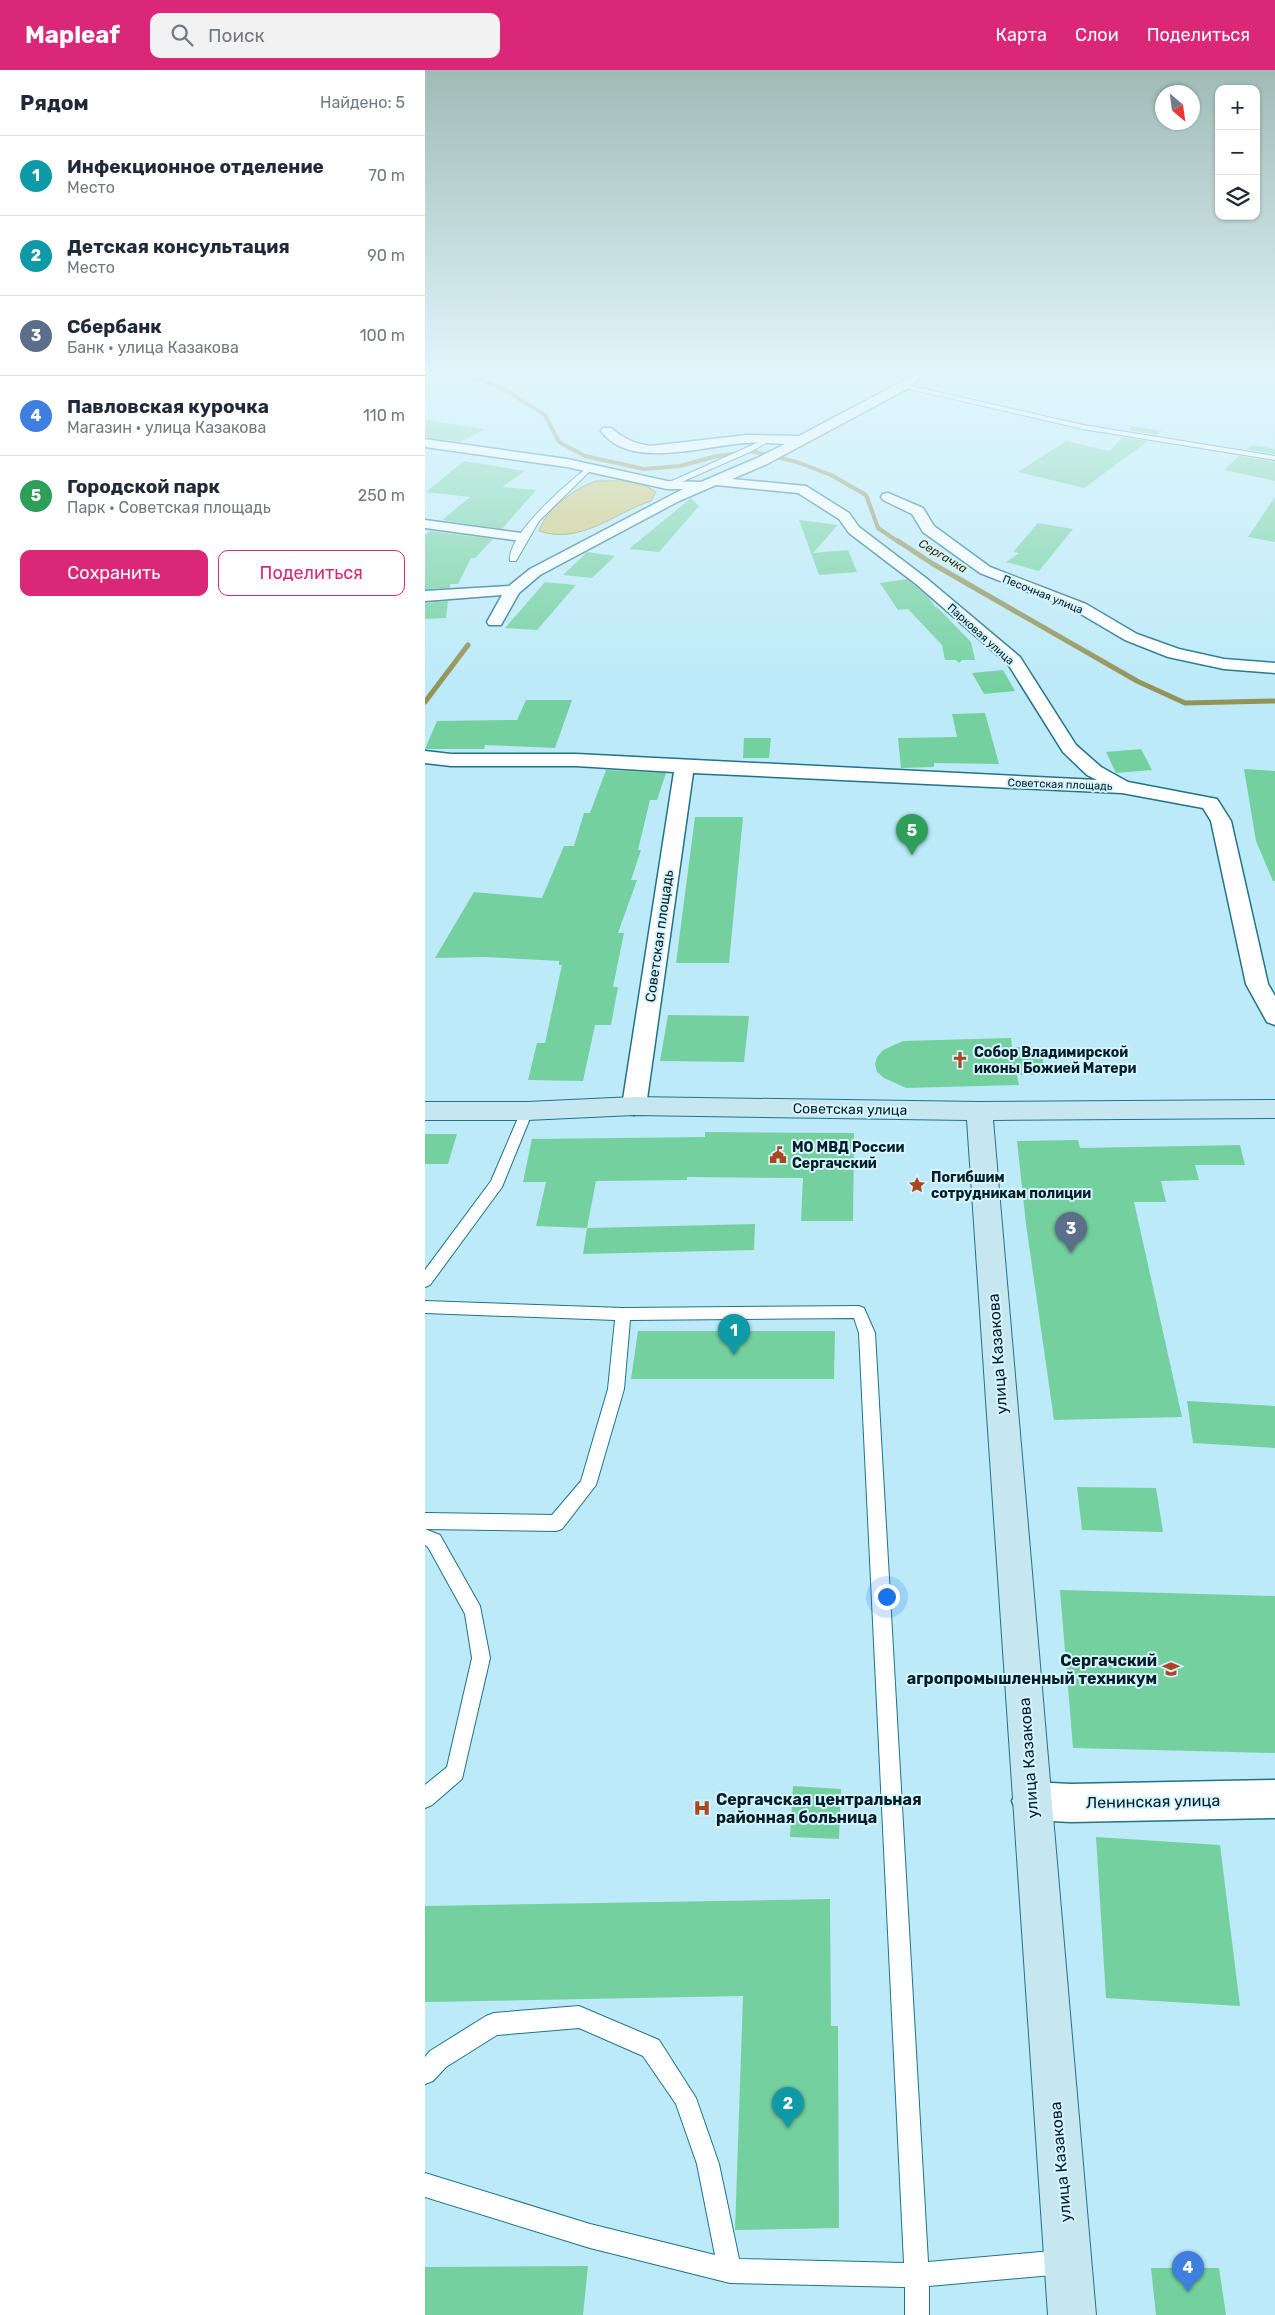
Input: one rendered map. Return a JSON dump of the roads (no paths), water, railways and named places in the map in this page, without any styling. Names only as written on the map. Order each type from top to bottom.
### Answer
[{"type":"main road","name":"Советская улица","points":[[425,1111],[527,1111],[634,1106],[979,1111],[1275,1110]]},
{"type":"main road","name":"улица Казакова","points":[[979,1111],[1072,2315]]},
{"type":"street","points":[[634,478],[667,485],[708,483]]},
{"type":"street","points":[[495,622],[513,590],[535,572],[675,498],[721,478]]},
{"type":"street","name":"Парковая улица","points":[[708,483],[801,489],[844,516],[854,530],[921,581],[1014,661],[1069,748],[1094,771],[1121,787]]},
{"type":"street","name":"Песочная улица","points":[[888,497],[918,511],[928,529],[985,570],[1080,607],[1131,637],[1174,653],[1199,659],[1224,664],[1275,668]]},
{"type":"street","points":[[425,524],[521,537]]},
{"type":"street","points":[[425,596],[513,590]]},
{"type":"street","name":"Советская площадь","points":[[425,757],[451,760],[576,760],[684,767],[1121,787],[1210,803],[1221,821],[1257,984],[1275,1016]]},
{"type":"street","name":"Советская площадь","points":[[634,1106],[684,767]]},
{"type":"street","name":"Ленинская улица","points":[[1031,1801],[1071,1803],[1275,1799]]},
{"type":"lane","points":[[513,559],[521,537],[542,510],[579,478]]},
{"type":"lane","points":[[667,485],[684,478]]},
{"type":"lane","points":[[425,1281],[497,1183],[527,1111]]},
{"type":"lane","points":[[425,1307],[623,1314],[859,1312],[867,1333],[917,2275],[917,2315]]},
{"type":"lane","points":[[425,1521],[556,1523],[588,1484],[615,1389],[623,1314]]},
{"type":"lane","points":[[425,1537],[434,1540],[473,1612],[481,1658],[455,1772],[425,1798]]},
{"type":"lane","points":[[425,2073],[438,2059],[494,2024],[579,2017],[651,2048],[685,2098],[708,2164],[730,2271]]},
{"type":"lane","points":[[425,2185],[590,2236],[730,2271],[917,2275],[1068,2261]]},
{"type":"waterway","name":"Сергачка","points":[[836,478],[866,495],[878,528],[900,543]]},
{"type":"waterway","name":"Сергачка","points":[[898,541],[933,564],[1137,681],[1185,703],[1275,701]]},
{"type":"waterway","points":[[425,702],[468,645]]},
{"type":"place","name":"Городской парк","points":[[912,855]]},
{"type":"place","name":"Собор Владимирской иконы Божией Матери","points":[[960,1060]]},
{"type":"place","name":"МО МВД России Сергачский","points":[[778,1155]]},
{"type":"place","name":"Погибшим сотрудникам полиции","points":[[917,1185]]},
{"type":"place","name":"Сбербанк","points":[[1071,1253]]},
{"type":"place","name":"Инфекционное отделение","points":[[734,1355]]},
{"type":"place","name":"Сергачский агропромышленный техникум","points":[[1171,1669]]},
{"type":"place","name":"Сергачская центральная районная больница","points":[[702,1808]]},
{"type":"place","name":"Детская консультация","points":[[788,2128]]},
{"type":"place","name":"Павловская курочка","points":[[1188,2292]]}]
